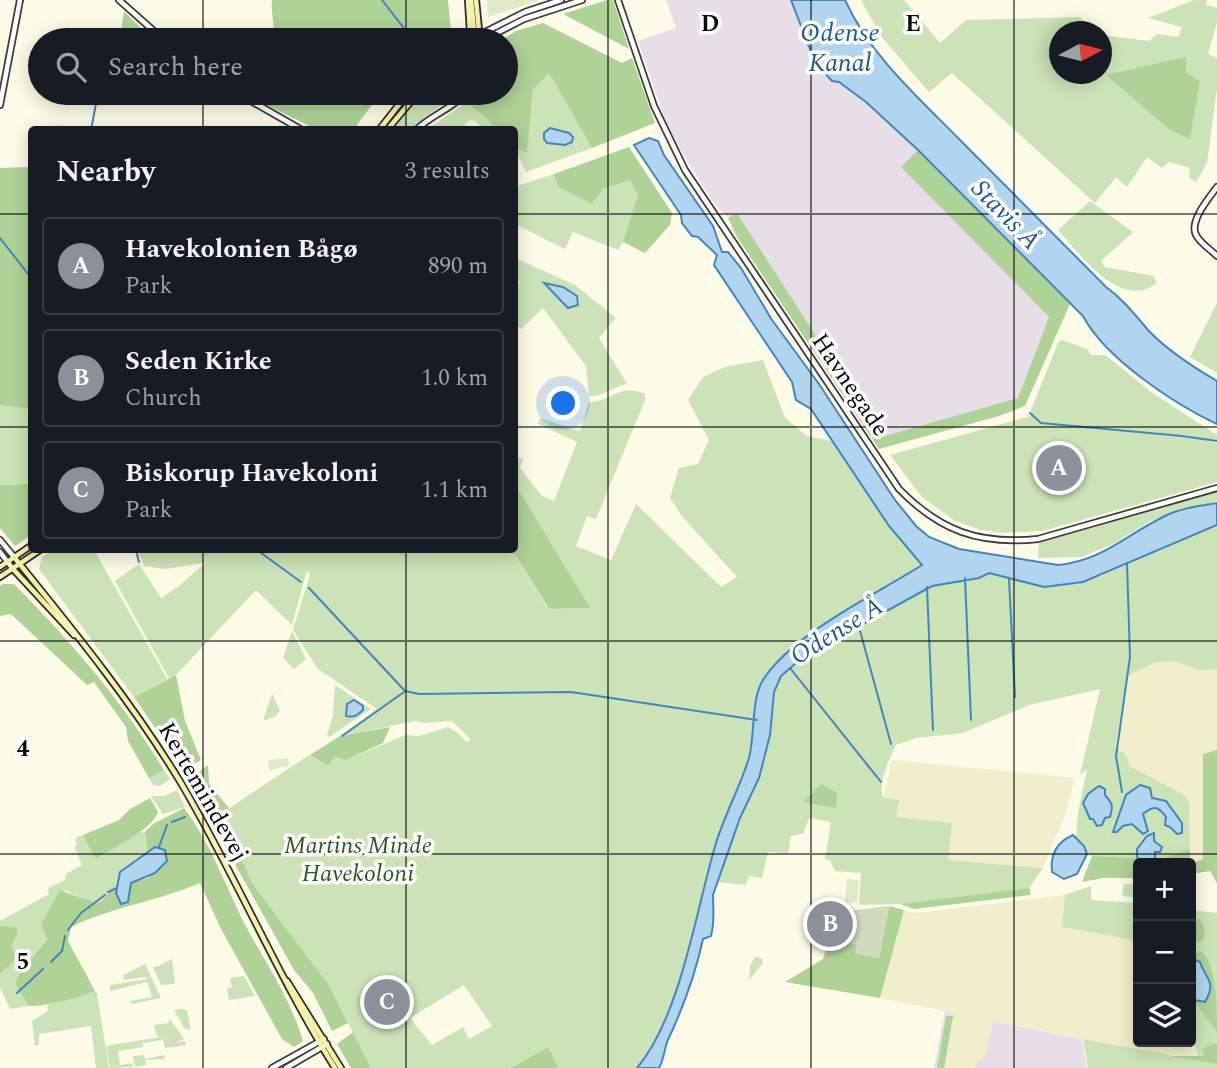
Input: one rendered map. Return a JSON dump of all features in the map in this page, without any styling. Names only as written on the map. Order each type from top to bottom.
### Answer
[{"type":"main road","points":[[471,0],[475,28]]},
{"type":"main road","points":[[470,28],[471,0]]},
{"type":"main road","points":[[382,126],[399,105]]},
{"type":"main road","points":[[390,126],[408,105]]},
{"type":"main road","points":[[0,566],[28,548]]},
{"type":"main road","points":[[0,577],[36,553]]},
{"type":"main road","name":"Kertemindevej","points":[[13,557],[143,723],[180,782],[335,1068]]},
{"type":"main road","name":"Kertemindevej","points":[[13,569],[84,645]]},
{"type":"main road","name":"Kertemindevej","points":[[323,1043],[341,1068]]},
{"type":"street","points":[[0,105],[20,0]]},
{"type":"street","points":[[120,0],[151,28]]},
{"type":"street","points":[[496,28],[525,12],[561,0]]},
{"type":"street","points":[[502,28],[582,0]]},
{"type":"street","name":"Havnegade","points":[[618,0],[654,106],[685,170],[899,489],[916,506],[934,520],[973,536],[1014,541],[1038,539],[1217,488]]},
{"type":"street","points":[[258,105],[295,126]]},
{"type":"street","points":[[420,126],[450,105]]},
{"type":"street","points":[[1217,187],[1198,216],[1195,227],[1196,235],[1217,256]]},
{"type":"street","points":[[0,540],[13,557]]},
{"type":"street","points":[[0,552],[13,569]]},
{"type":"street","points":[[272,1068],[323,1043]]},
{"type":"street","points":[[286,1068],[323,1043]]},
{"type":"shaded area","points":[[666,0],[791,0],[815,62],[866,102],[918,150],[902,167],[1049,317],[1018,398],[881,437],[737,213],[728,218],[713,202],[665,120],[638,41],[676,28]]},
{"type":"shaded area","points":[[1176,661],[1198,670],[1217,669],[1217,750],[1203,754],[1203,860],[1196,862],[1196,858],[1191,858],[1189,802],[1183,794],[1129,766],[1115,748],[1127,676],[1156,662]]},
{"type":"shaded area","points":[[892,760],[1075,778],[1065,815],[1043,868],[948,860],[896,817],[883,798]]},
{"type":"shaded area","points":[[1065,895],[1063,927],[1133,940],[1133,1047],[1196,1047],[1198,1056],[1169,1056],[993,1021],[985,1055],[976,1063],[975,1068],[945,1068],[954,1013],[880,998],[904,910],[916,913]]},
{"type":"shaded area","points":[[945,1011],[954,1013],[945,1068],[934,1068]]},
{"type":"shaded area","points":[[992,1021],[1082,1039],[1087,1068],[975,1068],[976,1063],[985,1055]]},
{"type":"green space","points":[[272,0],[448,0],[451,28],[273,28]]},
{"type":"green space","points":[[487,0],[540,0],[488,17]]},
{"type":"green space","points":[[613,0],[629,49],[563,14]]},
{"type":"green space","points":[[861,0],[904,0],[940,43],[966,20],[1080,17],[1084,21],[1049,21],[1049,84],[1112,84],[1112,36],[1149,41],[1157,34],[1178,37],[1182,27],[1148,18],[1194,0],[1207,0],[1206,5],[1217,8],[1217,22],[1208,54],[1217,58],[1217,88],[1207,163],[1196,182],[1189,178],[1190,168],[1169,162],[1162,168],[1147,157],[1127,187],[1116,177],[1095,203],[952,73],[929,92],[881,36]],"holes":[[[1185,57],[1186,72],[1200,81],[1189,139]]]},
{"type":"green space","points":[[124,11],[140,28],[121,28]]},
{"type":"green space","points":[[543,23],[622,63],[632,58],[655,123],[592,148],[549,73],[533,90],[527,153],[518,149],[518,126],[493,126],[471,105],[518,105],[518,30]]},
{"type":"green space","points":[[1186,57],[1186,72],[1200,81],[1190,139],[1169,129],[1112,80],[1112,74]]},
{"type":"green space","points":[[549,73],[592,148],[526,172],[518,156],[518,149],[527,152],[533,90]]},
{"type":"green space","points":[[267,105],[372,105],[356,126],[310,126]]},
{"type":"green space","points":[[413,105],[442,105],[415,126],[395,126]]},
{"type":"green space","points":[[463,105],[471,105],[493,126],[481,126],[470,120],[465,126],[432,126]]},
{"type":"green space","points":[[629,147],[672,213],[670,225],[645,253],[623,242],[638,195],[630,180],[603,189],[592,204],[559,187],[554,174]]},
{"type":"green space","points":[[918,150],[1070,304],[1025,406],[999,416],[879,449],[737,237],[728,218],[737,213],[881,437],[1018,398],[1049,317],[901,167]]},
{"type":"green space","points":[[0,168],[28,168],[28,409],[0,405]]},
{"type":"green space","points":[[554,174],[559,186],[592,204],[603,189],[630,180],[639,194],[618,250],[573,232],[565,249],[518,226],[518,186]]},
{"type":"green space","points":[[1090,201],[1133,232],[1101,261],[1105,267],[1153,276],[1157,283],[1143,290],[1129,290],[1115,285],[1090,265],[1058,230]]},
{"type":"green space","points":[[518,259],[575,285],[616,318],[599,338],[627,384],[589,396],[586,366],[543,308],[521,329],[518,326]]},
{"type":"green space","points":[[1217,303],[1217,373],[1190,357]]},
{"type":"green space","points":[[1062,340],[1087,349],[1091,355],[1104,355],[1109,358],[1151,392],[1217,435],[1217,441],[1207,441],[1217,443],[1217,482],[1042,531],[1001,533],[981,530],[955,521],[922,497],[890,455],[1031,416],[1058,343]]},
{"type":"green space","name":"Martins Minde Havekoloni","points":[[763,360],[785,418],[807,436],[832,441],[889,526],[922,565],[797,645],[784,656],[759,687],[750,755],[696,918],[676,991],[654,1046],[637,1068],[559,1068],[548,1047],[510,1068],[371,1068],[329,985],[252,883],[222,813],[309,755],[328,766],[335,757],[346,760],[405,735],[419,736],[448,727],[466,742],[471,740],[452,721],[415,721],[340,736],[377,709],[318,669],[293,630],[310,574],[307,570],[292,625],[256,590],[176,675],[169,678],[115,581],[139,564],[161,598],[205,563],[165,569],[144,566],[139,553],[514,553],[548,609],[589,608],[518,489],[518,457],[523,459],[520,468],[542,496],[554,501],[577,442],[538,424],[540,418],[580,431],[589,402],[621,392],[636,391],[645,394],[645,400],[596,519],[587,516],[576,546],[611,560],[636,504],[721,587],[737,577],[681,515],[670,498],[679,468],[698,464],[709,440],[688,400],[703,377],[725,367]],"holes":[[[464,985],[492,1026],[469,1039],[463,1027],[432,1045],[410,1018]]]},
{"type":"green space","points":[[0,405],[28,409],[28,484],[0,485]]},
{"type":"green space","points":[[28,484],[28,537],[15,546],[0,528],[0,485]]},
{"type":"green space","points":[[518,489],[590,608],[549,609],[514,553],[518,553]]},
{"type":"green space","points":[[1217,491],[1217,501],[1150,521],[1115,543],[1081,557],[1038,558],[1039,541]]},
{"type":"green space","points":[[1217,525],[1217,669],[1198,670],[1176,661],[1156,662],[1127,676],[1115,748],[1126,755],[1129,766],[1183,794],[1189,802],[1190,849],[1164,858],[1092,856],[1087,854],[1076,837],[1087,769],[1080,775],[1100,689],[1029,705],[963,733],[916,738],[896,745],[885,771],[883,798],[899,800],[896,817],[952,823],[948,860],[1043,868],[1029,888],[900,904],[859,905],[861,873],[835,871],[830,860],[825,859],[831,822],[809,818],[803,834],[791,836],[788,853],[768,852],[762,878],[749,876],[746,885],[717,882],[740,818],[759,778],[770,735],[774,692],[781,676],[794,663],[932,586],[979,578],[989,573],[1039,586],[1101,576]]},
{"type":"green space","points":[[49,553],[96,553],[167,679],[134,697],[39,569],[42,557]]},
{"type":"green space","points":[[14,584],[76,650],[113,695],[164,770],[149,778],[128,741],[126,727],[94,682],[87,685],[11,614],[0,616],[0,586]]},
{"type":"green space","points":[[292,631],[306,659],[294,669],[283,658]]},
{"type":"green space","points":[[176,675],[185,721],[201,760],[184,770],[134,697]]},
{"type":"green space","points":[[335,685],[371,709],[329,737],[327,735],[333,716]]},
{"type":"green space","points":[[272,694],[280,710],[276,716],[263,721]]},
{"type":"green space","points":[[390,727],[383,743],[346,760],[335,757],[328,766],[310,755],[340,736]]},
{"type":"green space","points":[[1217,750],[1217,883],[1210,871],[1196,873],[1196,862],[1203,859],[1203,754]]},
{"type":"green space","points":[[288,758],[289,766],[269,770],[268,760]]},
{"type":"green space","points":[[208,765],[209,784],[229,808],[222,813],[252,883],[329,985],[348,1023],[332,1031],[313,993],[294,970],[188,780]]},
{"type":"green space","points":[[164,770],[170,779],[160,786],[153,785],[149,778]]},
{"type":"green space","points":[[821,784],[837,793],[836,808],[803,802]]},
{"type":"green space","points":[[177,790],[185,807],[163,814],[151,796],[164,796]]},
{"type":"green space","points":[[150,798],[158,812],[149,825],[98,858],[94,857],[83,835],[119,820],[130,809]]},
{"type":"green space","points":[[184,808],[209,848],[242,919],[291,1009],[303,1041],[294,1047],[282,1039],[221,929],[200,883],[71,927],[68,941],[95,991],[62,1001],[29,1006],[15,984],[19,974],[47,939],[41,924],[60,890],[96,903],[102,901],[114,887],[117,888],[116,893],[129,893],[131,883],[148,878],[155,847],[148,852],[145,832],[153,824]]},
{"type":"green space","points":[[139,832],[145,832],[148,852],[120,872],[117,888],[112,889],[102,901],[91,902],[65,890],[45,929],[47,938],[19,974],[15,984],[29,1006],[10,1009],[0,988],[0,921],[49,894],[48,888],[65,880],[66,874],[82,865],[74,847],[77,845],[75,838],[83,835],[94,857],[98,858]]},
{"type":"green space","points":[[1190,849],[1190,858],[1164,858]]},
{"type":"green space","points":[[1092,856],[1138,858],[1133,858],[1133,878],[1103,878],[1082,882]]},
{"type":"green space","points":[[847,879],[859,880],[857,903],[845,902]]},
{"type":"green space","points":[[1124,884],[1133,885],[1133,897],[1122,896]]},
{"type":"green space","points":[[1091,886],[1091,900],[1133,903],[1133,940],[1062,927],[1065,895]]},
{"type":"green space","points":[[1029,888],[1031,895],[914,909],[900,904]]},
{"type":"green space","points":[[889,906],[904,910],[880,998],[785,982],[823,959],[830,937],[858,945],[855,953],[879,958]]},
{"type":"green space","points":[[889,906],[879,958],[855,953],[858,945],[819,936],[813,929],[812,920],[831,913]]},
{"type":"green space","points":[[1196,911],[1217,913],[1217,1044],[1213,1043],[1206,1056],[1198,1056],[1196,1047]]},
{"type":"green space","points":[[1196,920],[1204,926],[1203,940],[1198,943],[1196,942]]},
{"type":"green space","points":[[0,927],[17,928],[11,946],[15,955],[11,964],[0,974]]},
{"type":"green space","points":[[1199,950],[1205,956],[1213,974],[1217,1032],[1196,1003],[1196,954]]},
{"type":"green space","points":[[755,957],[761,958],[763,963],[749,980],[750,966]]},
{"type":"green space","points":[[172,959],[175,984],[161,985],[153,967]]},
{"type":"green space","points":[[145,964],[161,998],[131,1004],[131,1001],[152,997],[147,982],[110,991],[110,985],[147,979],[124,980],[123,975]]},
{"type":"green space","points":[[244,976],[255,996],[229,1000],[227,988],[232,987],[230,978]]},
{"type":"green space","points":[[95,991],[109,1068],[96,1068],[91,1026],[39,1034],[39,1045],[35,1046],[32,1021],[48,1011],[47,1005]]},
{"type":"green space","points":[[174,1010],[187,1010],[191,1030],[185,1029]]},
{"type":"green space","points":[[946,1016],[953,1016],[944,1068],[937,1068]]},
{"type":"green space","points":[[169,1018],[184,1039],[175,1043],[185,1041],[186,1045],[165,1048],[162,1036],[162,1040],[143,1043],[142,1040],[160,1037],[156,1035],[154,1025],[169,1023]]},
{"type":"green space","points":[[353,1032],[371,1068],[351,1068],[337,1044]]},
{"type":"green space","points":[[1083,1039],[1217,1064],[1217,1068],[1088,1068]]},
{"type":"green space","points":[[142,1040],[143,1047],[118,1051],[120,1065],[133,1063],[133,1067],[110,1068],[106,1046]]},
{"type":"green space","points":[[1213,1043],[1217,1044],[1217,1064],[1169,1056],[1205,1056],[1202,1050]]},
{"type":"green space","points":[[548,1047],[559,1068],[510,1068],[514,1066]]},
{"type":"green space","points":[[144,1055],[145,1059],[164,1055],[165,1059],[145,1060],[146,1065],[135,1067],[133,1056]]},
{"type":"water","name":"Odense Kanal","points":[[791,0],[845,0],[882,59],[914,93],[1156,338],[1217,381],[1217,424],[1162,392],[1107,348],[1083,316],[918,150],[866,102],[839,82],[832,81],[815,62]]},
{"type":"water","points":[[550,128],[569,133],[573,137],[572,142],[565,145],[547,143],[544,133]]},
{"type":"water","name":"Odense Å","points":[[649,138],[658,141],[664,155],[713,226],[722,252],[728,252],[741,268],[772,320],[819,384],[895,500],[916,526],[929,537],[959,549],[1058,565],[1074,563],[1101,553],[1163,517],[1183,509],[1217,503],[1217,525],[1083,582],[1044,587],[989,573],[979,578],[932,586],[803,657],[781,676],[774,692],[770,735],[759,778],[740,818],[713,895],[711,936],[703,939],[688,992],[659,1068],[637,1068],[665,1020],[686,961],[716,843],[749,758],[755,707],[763,680],[794,646],[814,631],[922,565],[889,526],[811,409],[796,400],[792,382],[714,265],[717,255],[698,237],[692,236],[682,223],[681,215],[634,145]]},
{"type":"water","points":[[544,283],[563,287],[577,296],[578,305],[568,308]]},
{"type":"water","points":[[354,700],[363,706],[363,710],[356,716],[346,716],[347,704]]},
{"type":"water","points":[[1140,785],[1150,788],[1152,798],[1166,801],[1182,823],[1182,833],[1177,834],[1165,825],[1166,817],[1156,808],[1143,814],[1148,831],[1143,834],[1132,824],[1113,832],[1126,795]]},
{"type":"water","points":[[1099,786],[1105,789],[1112,808],[1110,817],[1097,826],[1093,819],[1090,819],[1083,803],[1088,794]]},
{"type":"water","points":[[1154,833],[1154,841],[1162,847],[1160,852],[1155,852],[1155,858],[1138,858],[1137,849],[1147,836]]},
{"type":"water","points":[[1073,835],[1084,846],[1087,854],[1077,874],[1064,879],[1052,872],[1052,860],[1059,845]]},
{"type":"water","points":[[155,847],[165,850],[167,861],[155,873],[131,883],[128,902],[121,904],[116,893],[120,872]]},
{"type":"water","points":[[1196,960],[1200,962],[1210,985],[1205,1002],[1196,1000]]},
{"type":"waterway","points":[[382,0],[404,28]]},
{"type":"waterway","points":[[92,126],[96,105]]},
{"type":"waterway","points":[[0,238],[28,274]]},
{"type":"waterway","points":[[1030,413],[1041,423],[1217,441]]},
{"type":"waterway","points":[[137,553],[139,562]]},
{"type":"waterway","points":[[261,553],[301,582]]},
{"type":"waterway","points":[[1122,792],[1116,756],[1130,657],[1127,563]]},
{"type":"waterway","points":[[965,578],[971,720]]},
{"type":"waterway","points":[[1009,579],[1015,697]]},
{"type":"waterway","points":[[927,587],[933,730]]},
{"type":"waterway","points":[[309,588],[405,691],[419,694],[571,692],[757,720]]},
{"type":"waterway","name":"Odense Å","points":[[859,627],[891,744]]},
{"type":"waterway","name":"Odense Å","points":[[790,668],[881,782]]},
{"type":"waterway","points":[[342,736],[404,692]]},
{"type":"waterway","points":[[172,822],[185,817]]},
{"type":"waterway","points":[[159,847],[167,825]]},
{"type":"waterway","points":[[108,892],[117,888]]},
{"type":"waterway","points":[[68,930],[81,913],[105,895]]},
{"type":"waterway","points":[[51,962],[62,951],[65,936]]},
{"type":"waterway","points":[[17,993],[43,969]]},
{"type":"place","name":"Havekolonien Bågø","points":[[1059,468]]},
{"type":"place","name":"Seden Kirke","points":[[830,924]]},
{"type":"place","name":"Biskorup Havekoloni","points":[[387,1002]]},
{"type":"water label","name":"Stavis Å","points":[[1006,215]]}]
